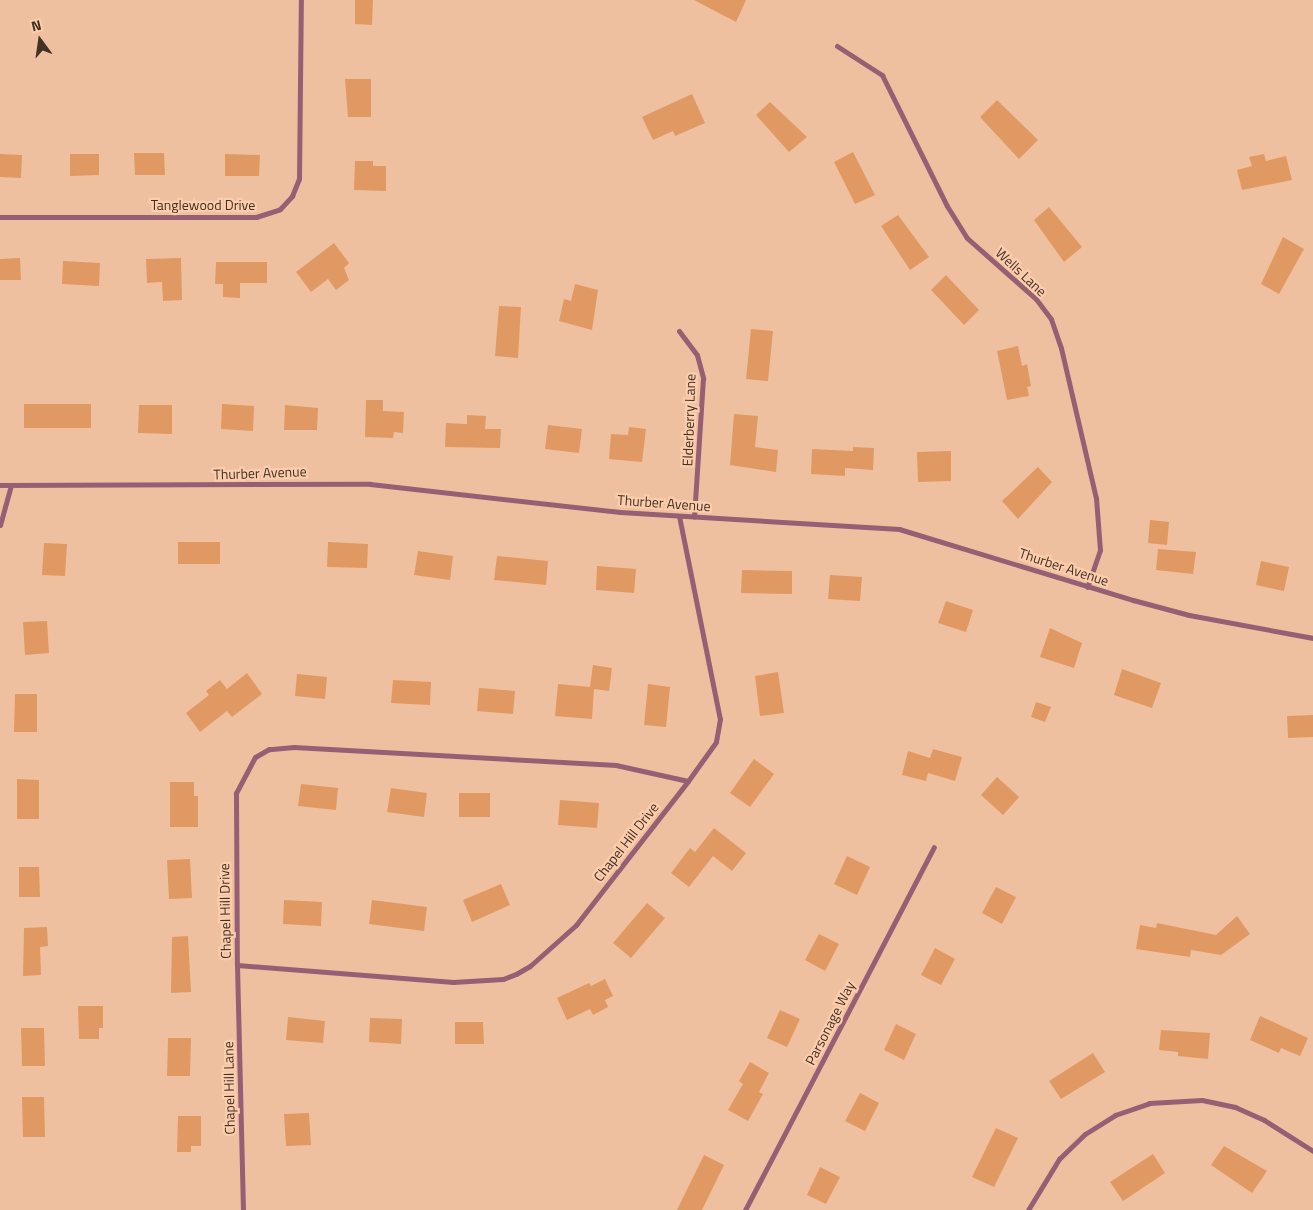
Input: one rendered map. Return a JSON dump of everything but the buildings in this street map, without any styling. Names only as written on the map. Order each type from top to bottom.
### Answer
[{"type":"street","name":"Tanglewood Drive","points":[[0,216],[256,217],[280,209],[292,196],[299,170],[300,0]]},
{"type":"street","name":"Wells Lane","points":[[837,46],[882,75],[947,206],[967,238],[1036,299],[1051,320],[1062,348],[1096,498],[1100,550],[1087,587]]},
{"type":"street","name":"Elderberry Lane","points":[[679,331],[697,355],[703,378],[694,517]]},
{"type":"street","name":"Thurber Avenue","points":[[0,485],[370,484],[679,516],[899,529],[976,551],[1087,587],[1189,615],[1313,638]]},
{"type":"street","points":[[0,525],[11,485]]},
{"type":"street","name":"Chapel Hill Drive","points":[[679,516],[720,719],[716,742],[688,781],[576,925],[530,966],[503,979],[453,982],[237,965],[236,793],[255,757],[270,749],[294,747],[616,765],[688,781]]},
{"type":"street","name":"Parsonage Way","points":[[745,1210],[934,847]]},
{"type":"street","name":"Chapel Hill Lane","points":[[237,965],[243,1210]]},
{"type":"street","points":[[1028,1210],[1059,1159],[1084,1134],[1115,1115],[1149,1103],[1194,1100],[1235,1107],[1264,1120],[1313,1151]]}]
